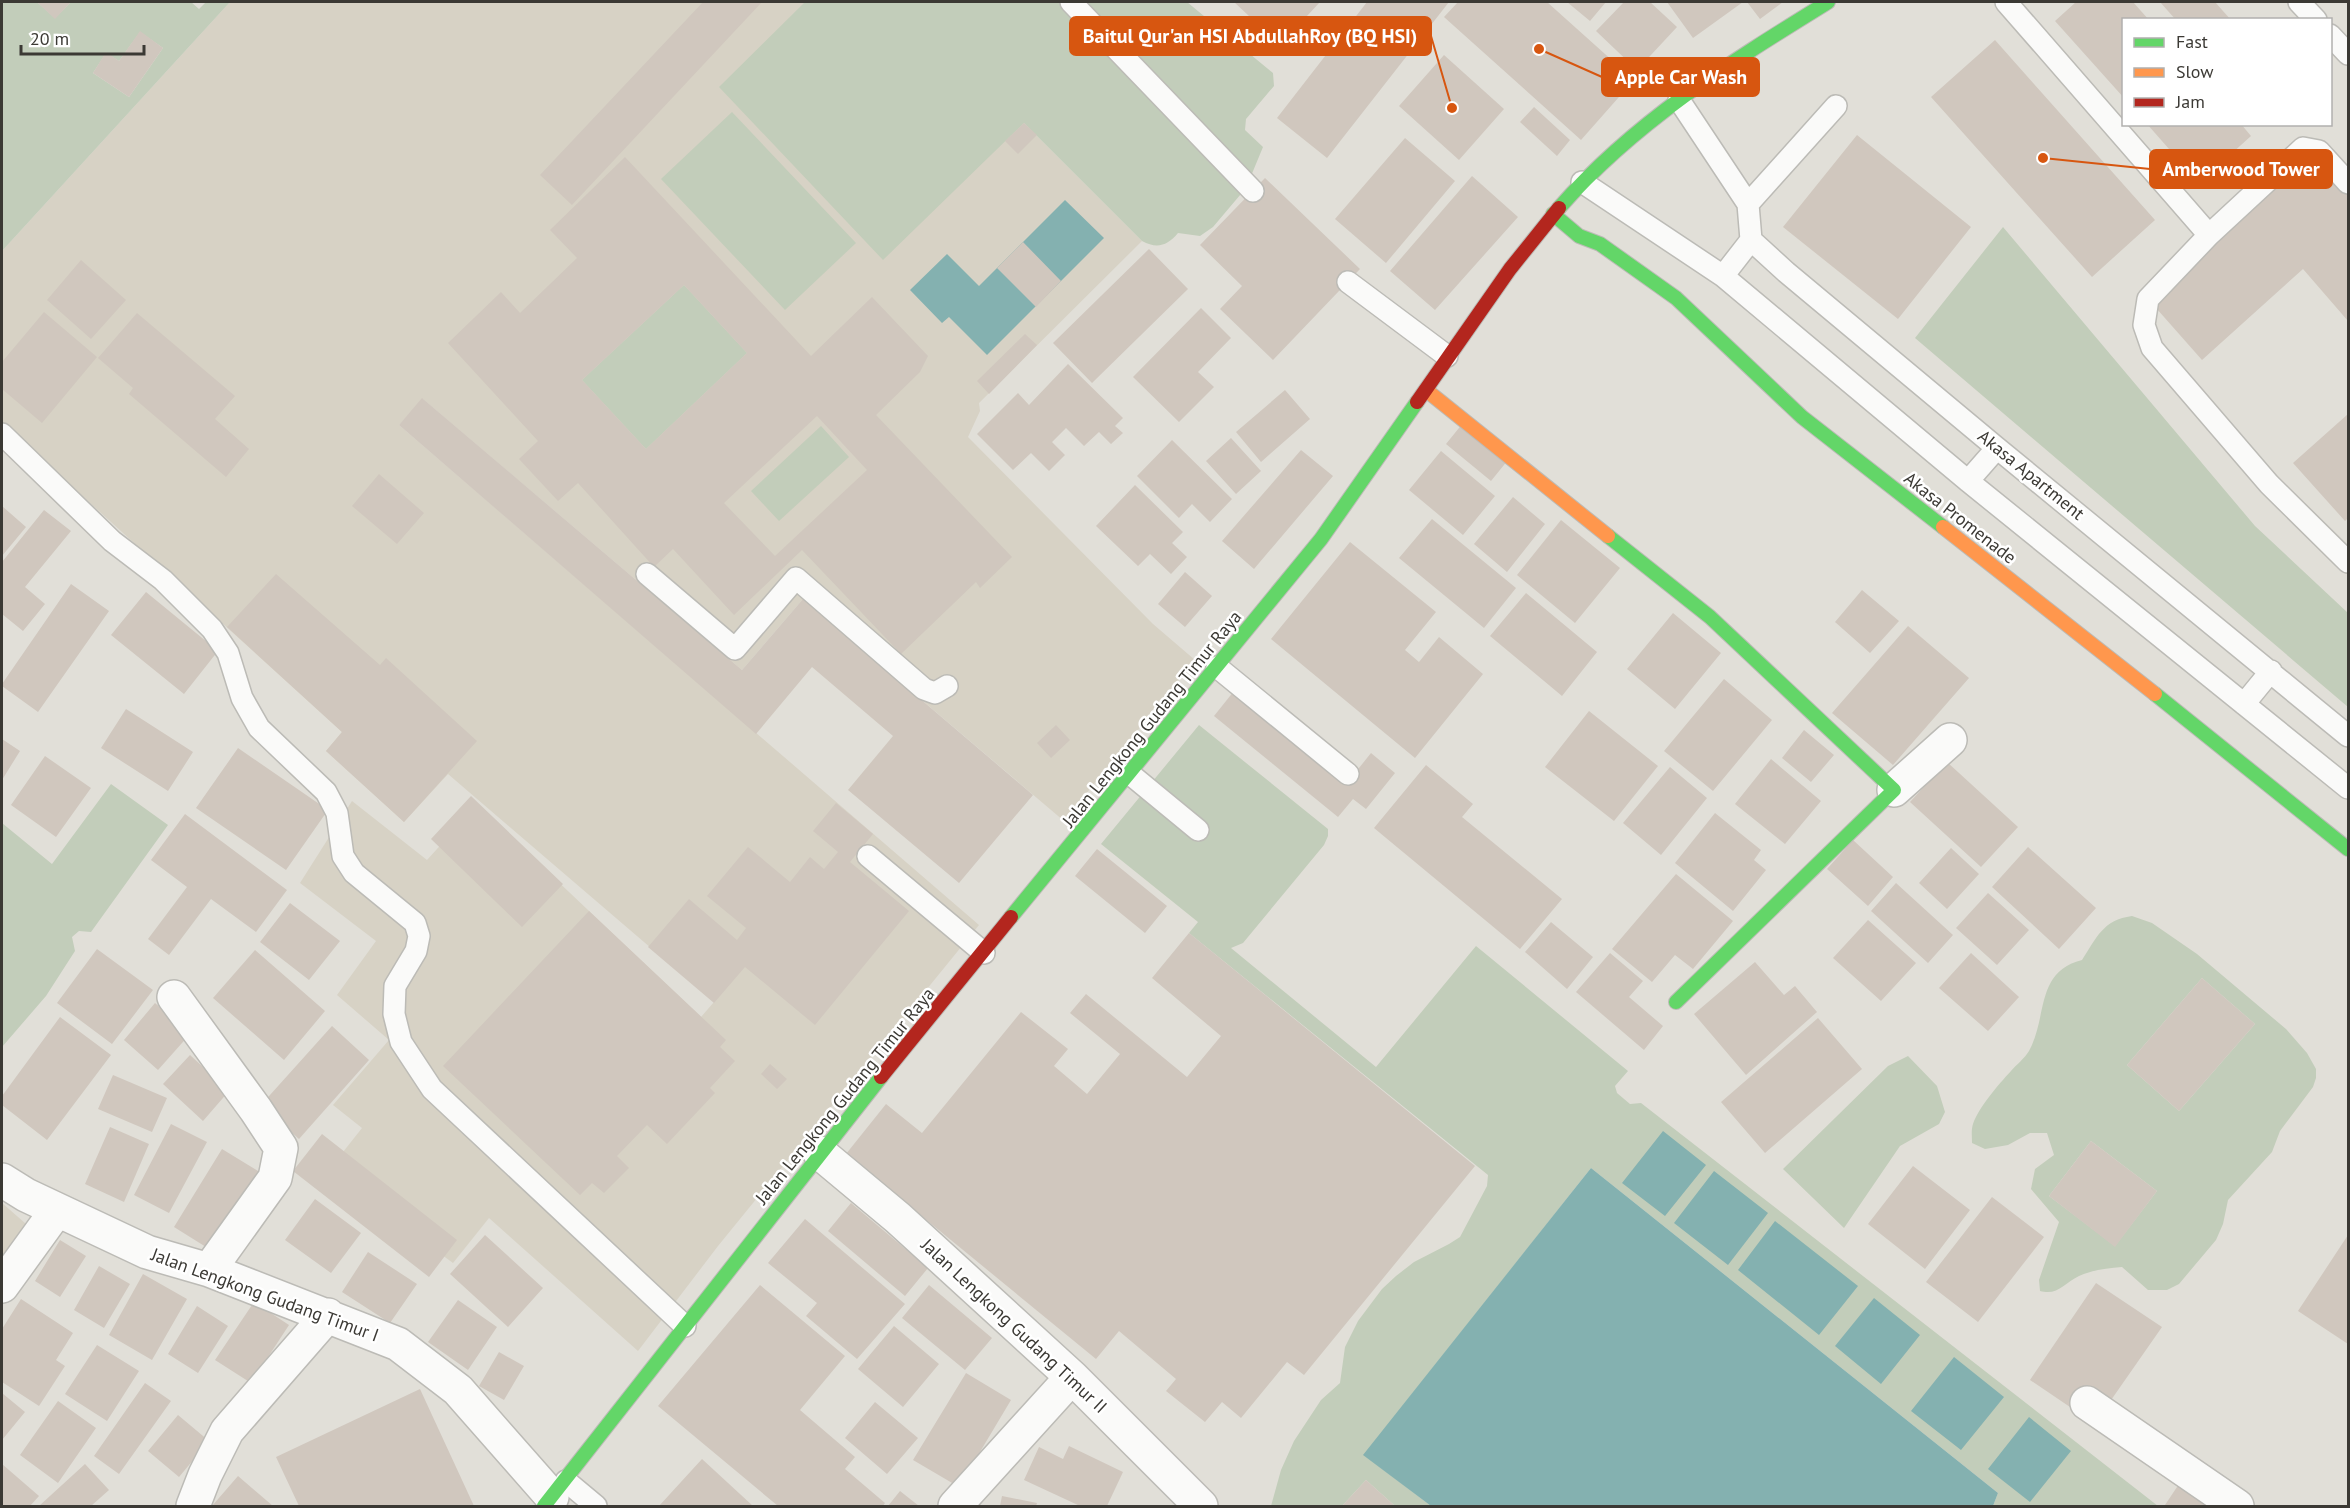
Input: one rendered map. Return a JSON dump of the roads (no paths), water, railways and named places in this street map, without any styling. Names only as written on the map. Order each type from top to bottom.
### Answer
[{"type":"street","name":"Jalan Lengkong Gudang Timur Raya","points":[[554,1495],[820,1153],[1334,522],[1497,285],[1553,214],[1582,182],[1646,124],[1743,55],[1828,2]]},
{"type":"street","name":"Akasa Promenade","points":[[1553,214],[1579,236],[1600,244],[1676,298],[1802,417],[2085,638],[2349,849]]},
{"type":"street","points":[[1426,390],[1710,617],[1894,790]]},
{"type":"street","points":[[1676,1002],[1894,790],[1950,740]]},
{"type":"street","points":[[174,997],[281,1148],[275,1178],[209,1270]]},
{"type":"street","name":"Jalan Lengkong Gudang Timur II","points":[[820,1153],[897,1218],[1072,1377],[1201,1506]]},
{"type":"street","name":"Jalan Lengkong Gudang Timur I","points":[[2,1180],[26,1196],[147,1252],[209,1270],[398,1344],[458,1390],[554,1495]]},
{"type":"street","points":[[2,1286],[57,1210]]},
{"type":"street","points":[[193,1506],[212,1459],[227,1431],[328,1315]]},
{"type":"street","points":[[955,1506],[1072,1377]]},
{"type":"street","points":[[2087,1403],[2237,1506]]},
{"type":"lane","points":[[1071,2],[1253,191]]},
{"type":"lane","points":[[2006,2],[2209,235]]},
{"type":"lane","points":[[2299,2],[2314,18]]},
{"type":"lane","points":[[2332,36],[2349,54]]},
{"type":"lane","points":[[1679,100],[1748,204],[1751,240],[1723,276]]},
{"type":"lane","points":[[1748,204],[1836,106]]},
{"type":"lane","points":[[2349,183],[2319,150],[2303,148],[2209,235],[2148,298],[2144,326],[2152,348],[2269,484],[2349,562]]},
{"type":"lane","points":[[1582,182],[1723,276],[1968,481],[2349,788]]},
{"type":"lane","name":"Akasa Apartment","points":[[1751,240],[1786,272],[1997,448],[2349,736]]},
{"type":"lane","points":[[1348,282],[1447,356]]},
{"type":"lane","points":[[2,434],[112,541],[163,580],[212,629],[228,652],[242,698],[259,728],[326,792],[337,813],[343,856],[354,873],[415,923],[419,936],[416,951],[395,986],[394,1014],[401,1042],[432,1089],[685,1326]]},
{"type":"lane","points":[[1968,481],[1997,448]]},
{"type":"lane","points":[[647,574],[735,649],[796,578],[924,689],[935,693],[947,686]]},
{"type":"lane","points":[[1217,667],[1348,774]]},
{"type":"lane","points":[[2244,704],[2271,671]]},
{"type":"lane","points":[[1130,774],[1198,830]]},
{"type":"lane","points":[[868,856],[984,953]]},
{"type":"lane","points":[[554,1495],[596,1506]]},
{"type":"water","points":[[1065,200],[1104,238],[987,355],[949,317],[942,323],[910,290],[947,254],[979,286]]},
{"type":"water","points":[[1663,1131],[1706,1165],[1665,1216],[1622,1183]]},
{"type":"water","points":[[1591,1168],[1998,1493],[1993,1506],[1431,1506],[1363,1455]]},
{"type":"water","points":[[1714,1171],[1768,1213],[1728,1265],[1674,1223]]},
{"type":"water","points":[[1775,1221],[1858,1286],[1819,1335],[1738,1270]]},
{"type":"water","points":[[1874,1298],[1920,1335],[1881,1384],[1835,1346]]},
{"type":"water","points":[[1954,1357],[2004,1397],[1961,1450],[1911,1411]]},
{"type":"water","points":[[2029,1417],[2071,1451],[2030,1502],[1988,1469]]},
{"type":"place","name":"Apple Car Wash","points":[[1539,49]]},
{"type":"place","name":"Baitul Qur'an HSI AbdullahRoy (BQ HSI)","points":[[1452,108]]},
{"type":"place","name":"Amberwood Tower","points":[[2043,158]]}]
